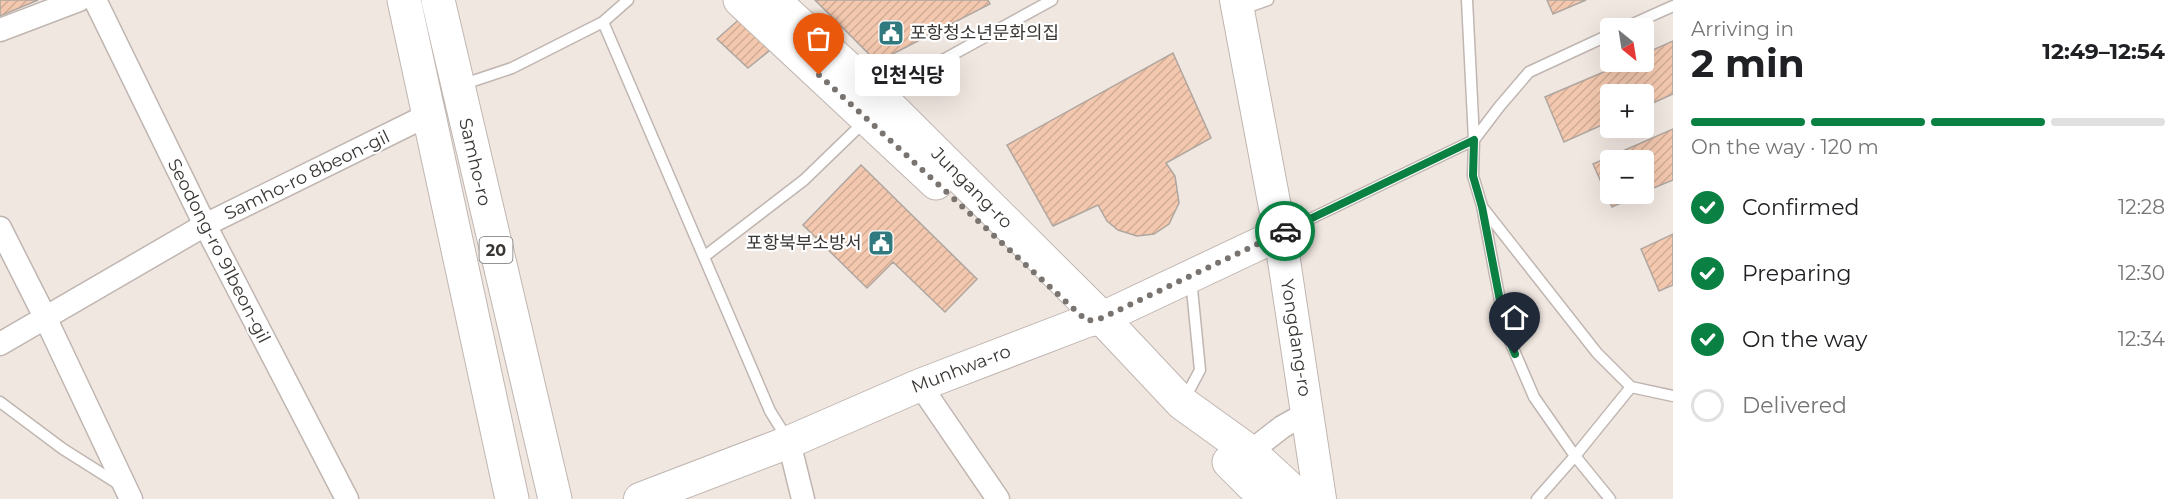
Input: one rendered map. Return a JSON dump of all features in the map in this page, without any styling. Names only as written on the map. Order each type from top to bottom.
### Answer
[{"type":"main road","name":"Samho-ro","points":[[404,0],[512,499]]},
{"type":"main road","name":"Samho-ro","points":[[438,0],[456,86],[555,499]]},
{"type":"main road","name":"Jungang-ro","points":[[740,0],[876,111]]},
{"type":"main road","name":"Jungang-ro","points":[[773,0],[876,111],[1182,403],[1250,452],[1301,499]]},
{"type":"main road","name":"Jungang-ro","points":[[1094,319],[1266,499]]},
{"type":"street","points":[[0,30],[79,0]]},
{"type":"street","name":"Seodong-ro 91beon-gil","points":[[95,0],[205,225],[347,499]]},
{"type":"street","name":"Yongdang-ro","points":[[1237,5],[1280,234],[1320,499]]},
{"type":"street","name":"Samho-ro 8beon-gil","points":[[0,344],[205,225],[428,115]]},
{"type":"street","points":[[0,228],[45,317],[128,493]]},
{"type":"street","name":"Munhwa-ro","points":[[639,499],[789,442],[920,385],[1094,319],[1280,234]]},
{"type":"street","points":[[920,385],[998,499]]},
{"type":"street","points":[[1250,452],[1282,427],[1308,413]]},
{"type":"street","points":[[789,442],[803,499]]},
{"type":"lane","points":[[456,86],[512,68],[603,22],[628,0]]},
{"type":"lane","points":[[705,256],[804,180],[876,111],[921,72],[1051,0]]},
{"type":"lane","points":[[1237,5],[1268,0]]},
{"type":"lane","points":[[1467,0],[1474,140],[1473,176],[1482,207],[1506,332],[1534,398],[1575,456],[1610,499]]},
{"type":"lane","points":[[1646,18],[1673,6]]},
{"type":"lane","points":[[603,22],[770,411],[789,442]]},
{"type":"lane","points":[[1280,234],[1474,140],[1499,106],[1529,72],[1600,39]]},
{"type":"lane","points":[[1482,207],[1597,353],[1631,387],[1673,396]]},
{"type":"lane","points":[[1182,403],[1200,370],[1190,277]]},
{"type":"lane","points":[[1537,499],[1631,387]]},
{"type":"lane","points":[[0,402],[63,449],[128,493]]},
{"type":"building","points":[[0,0],[38,0],[0,16]]},
{"type":"building","name":"포항청소년문화의집","points":[[815,0],[988,0],[990,4],[877,62]]},
{"type":"building","points":[[1547,0],[1586,0],[1553,14]]},
{"type":"building","points":[[743,16],[774,47],[748,68],[717,39]]},
{"type":"building","points":[[1673,41],[1673,94],[1654,103],[1654,84],[1600,84],[1600,126],[1564,142],[1545,97],[1604,72],[1654,72],[1654,50]]},
{"type":"building","points":[[1173,53],[1211,138],[1166,163],[1175,176],[1179,203],[1169,224],[1154,234],[1137,236],[1118,230],[1107,221],[1098,205],[1053,226],[1007,145]]},
{"type":"building","points":[[1673,129],[1673,180],[1654,188],[1654,150],[1625,150]]},
{"type":"building","points":[[1600,161],[1600,180],[1593,164]]},
{"type":"building","name":"포항북부소방서","points":[[861,165],[977,279],[945,312],[893,262],[867,288],[803,225]]},
{"type":"building","points":[[1673,234],[1673,285],[1659,291],[1641,249]]},
{"type":"way so far","points":[[819,75],[1087,321],[1102,318],[1285,231]]},
{"type":"place","name":"포항청소년문화의집","points":[[891,33]]},
{"type":"place","name":"인천식당","points":[[819,75]]},
{"type":"place","name":"포항북부소방서","points":[[881,243]]},
{"type":"route","points":[[1285,231],[1474,140],[1473,176],[1482,207],[1506,332],[1515,354]]}]
